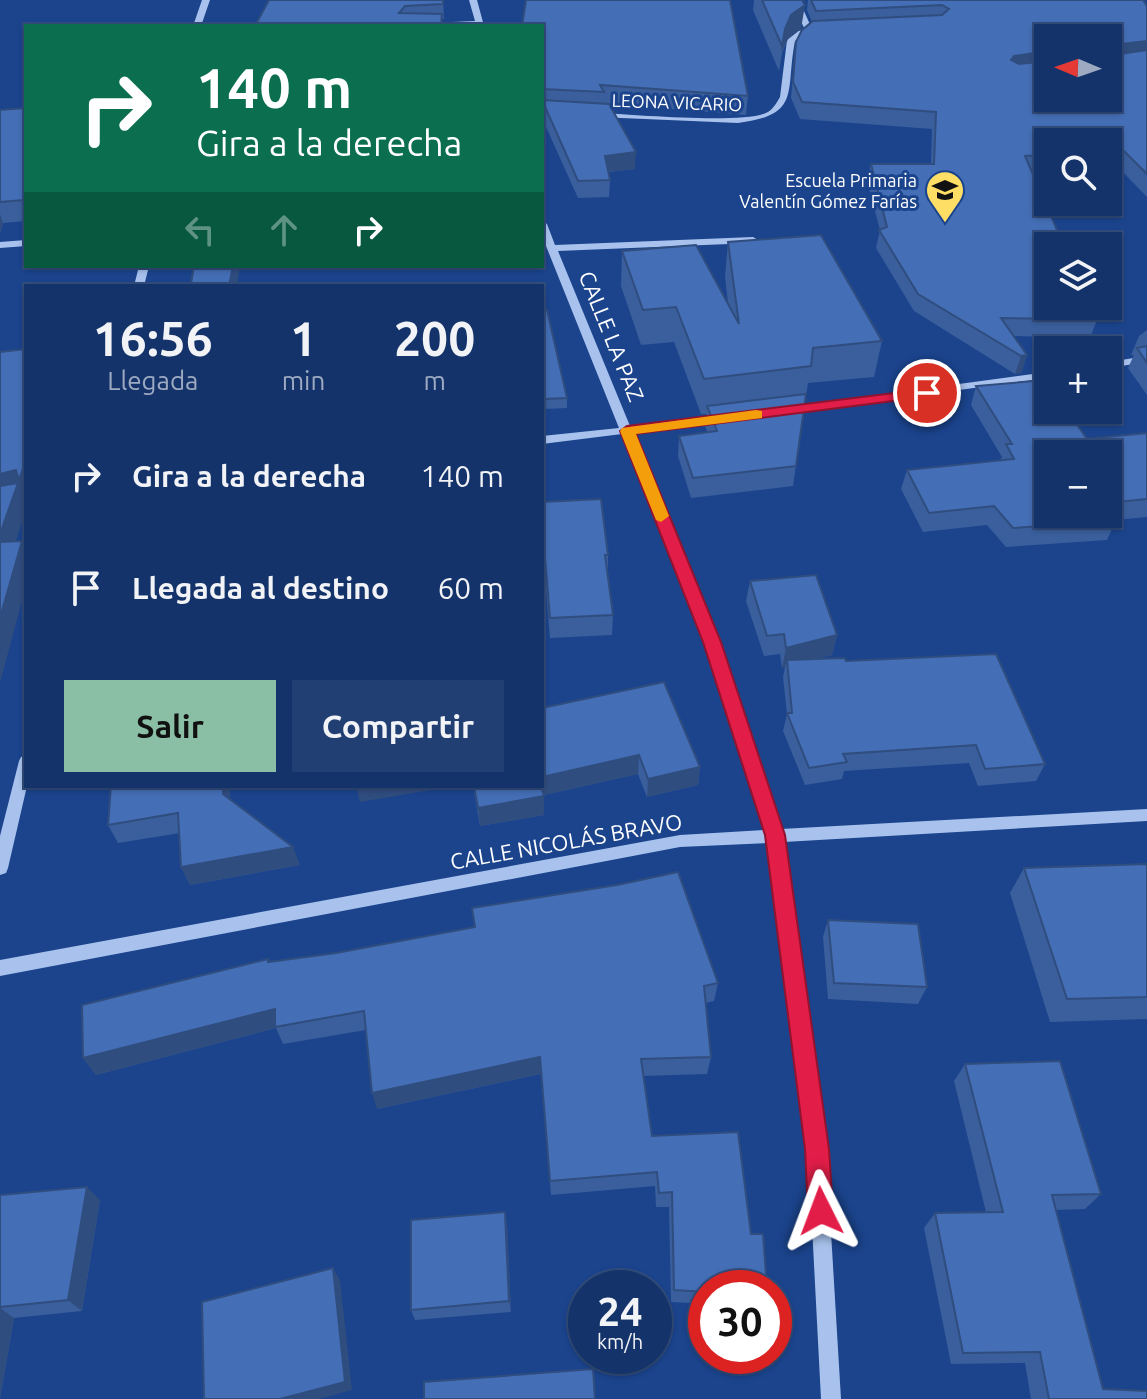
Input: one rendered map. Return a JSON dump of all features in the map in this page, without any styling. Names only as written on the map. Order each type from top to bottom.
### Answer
[{"type":"street","points":[[198,24],[206,0]]},
{"type":"street","points":[[473,0],[480,24]]},
{"type":"street","points":[[795,0],[809,31],[832,30]]},
{"type":"street","name":"LEONA VICARIO","points":[[587,115],[760,120],[773,115],[782,105],[791,40],[809,31]]},
{"type":"street","name":"CALLE LA PAZ","points":[[544,230],[712,642],[775,835],[817,1149],[831,1399]]},
{"type":"street","points":[[552,248],[753,240]]},
{"type":"street","points":[[0,245],[24,243]]},
{"type":"street","points":[[1122,363],[1147,359]]},
{"type":"street","points":[[768,413],[1034,377]]},
{"type":"street","points":[[544,440],[737,417]]},
{"type":"street","points":[[0,868],[24,769]]},
{"type":"street","name":"CALLE NICOLÁS BRAVO","points":[[0,968],[680,841],[1147,815]]},
{"type":"building","points":[[269,0],[443,0],[443,4],[405,6],[399,13],[442,14],[441,24],[256,24]]},
{"type":"building","points":[[526,0],[730,0],[748,96],[600,85],[604,92],[544,89],[544,24],[522,24]]},
{"type":"building","points":[[762,0],[802,0],[805,5],[791,15],[782,46]]},
{"type":"building","points":[[811,0],[1143,0],[1147,6],[1147,41],[1122,44],[1122,24],[1034,24],[1034,53],[1014,56],[1011,60],[1019,64],[1034,62],[1034,112],[1122,112],[1122,54],[1147,50],[1147,174],[1122,150],[1122,128],[1034,128],[1034,156],[1025,156],[1034,177],[1034,216],[1051,216],[1058,232],[1034,232],[1034,319],[1001,318],[1027,355],[1021,356],[918,294],[879,230],[887,227],[871,164],[934,164],[936,112],[802,102],[793,82],[796,42],[802,30],[813,21],[942,15],[949,9],[942,5],[816,11]]},
{"type":"building","points":[[544,100],[609,104],[636,152],[605,156],[610,180],[578,181]]},
{"type":"building","points":[[24,108],[24,200],[0,202],[0,110]]},
{"type":"building","points":[[821,235],[882,341],[813,348],[811,366],[704,379],[676,307],[643,310],[622,251],[696,245],[739,324],[728,242]]},
{"type":"building","points":[[194,268],[233,268],[230,281],[234,281],[233,284],[191,284]]},
{"type":"building","points":[[547,310],[567,398],[544,399],[544,311]]},
{"type":"building","points":[[1147,346],[1147,363],[1137,348]]},
{"type":"building","points":[[24,349],[24,466],[19,480],[16,470],[0,474],[0,352]]},
{"type":"building","points":[[1034,381],[1034,424],[1077,424],[1087,439],[1147,433],[1147,499],[1122,502],[1122,440],[1034,440],[1034,527],[1013,528],[994,506],[929,513],[907,470],[1014,459],[1006,444],[1012,444],[976,386]]},
{"type":"building","points":[[806,394],[796,466],[693,478],[679,436],[717,431],[707,406]]},
{"type":"building","points":[[18,483],[0,534],[0,486]]},
{"type":"building","points":[[601,499],[613,615],[550,618],[544,502]]},
{"type":"building","points":[[22,541],[0,618],[0,542]]},
{"type":"building","points":[[816,575],[837,635],[786,648],[784,634],[767,636],[750,581]]},
{"type":"building","points":[[996,654],[1045,764],[985,769],[976,745],[843,754],[847,762],[809,768],[787,713],[792,713],[787,660],[845,658],[846,661]]},
{"type":"building","points":[[664,682],[700,767],[648,779],[639,755],[544,777],[544,708]]},
{"type":"building","points":[[111,788],[223,788],[223,794],[293,847],[181,867],[178,813],[108,825]]},
{"type":"building","points":[[474,788],[542,788],[544,796],[478,808]]},
{"type":"building","points":[[1147,864],[1147,997],[1067,999],[1024,868]]},
{"type":"building","points":[[678,872],[718,983],[704,986],[711,1057],[641,1059],[652,1136],[738,1132],[751,1234],[763,1234],[766,1270],[688,1270],[688,1291],[674,1290],[672,1192],[659,1193],[657,1172],[550,1181],[540,1057],[372,1093],[364,1011],[275,1027],[275,1009],[83,1058],[82,1005],[268,959],[268,962],[336,953],[475,927],[472,908]]},
{"type":"building","points":[[828,920],[918,924],[927,987],[834,983]]},
{"type":"building","points":[[1060,1061],[1101,1194],[1052,1195],[1103,1389],[1147,1391],[1147,1399],[1049,1399],[1040,1352],[963,1353],[935,1213],[1003,1212],[965,1064]]},
{"type":"building","points":[[87,1187],[68,1300],[0,1307],[0,1195]]},
{"type":"building","points":[[505,1212],[509,1301],[411,1310],[411,1220]]},
{"type":"building","points":[[333,1268],[345,1382],[280,1399],[204,1399],[202,1302]]},
{"type":"building","points":[[568,1371],[568,1374],[593,1374],[595,1399],[424,1399],[424,1382]]},
{"type":"slow traffic","points":[[661,516],[627,431],[756,414]]},
{"type":"place","name":"Escuela Primaria Valentín Gómez Farías","points":[[945,224]]},
{"type":"route","points":[[821,1211],[817,1149],[775,835],[712,642],[627,431],[927,393]]}]
